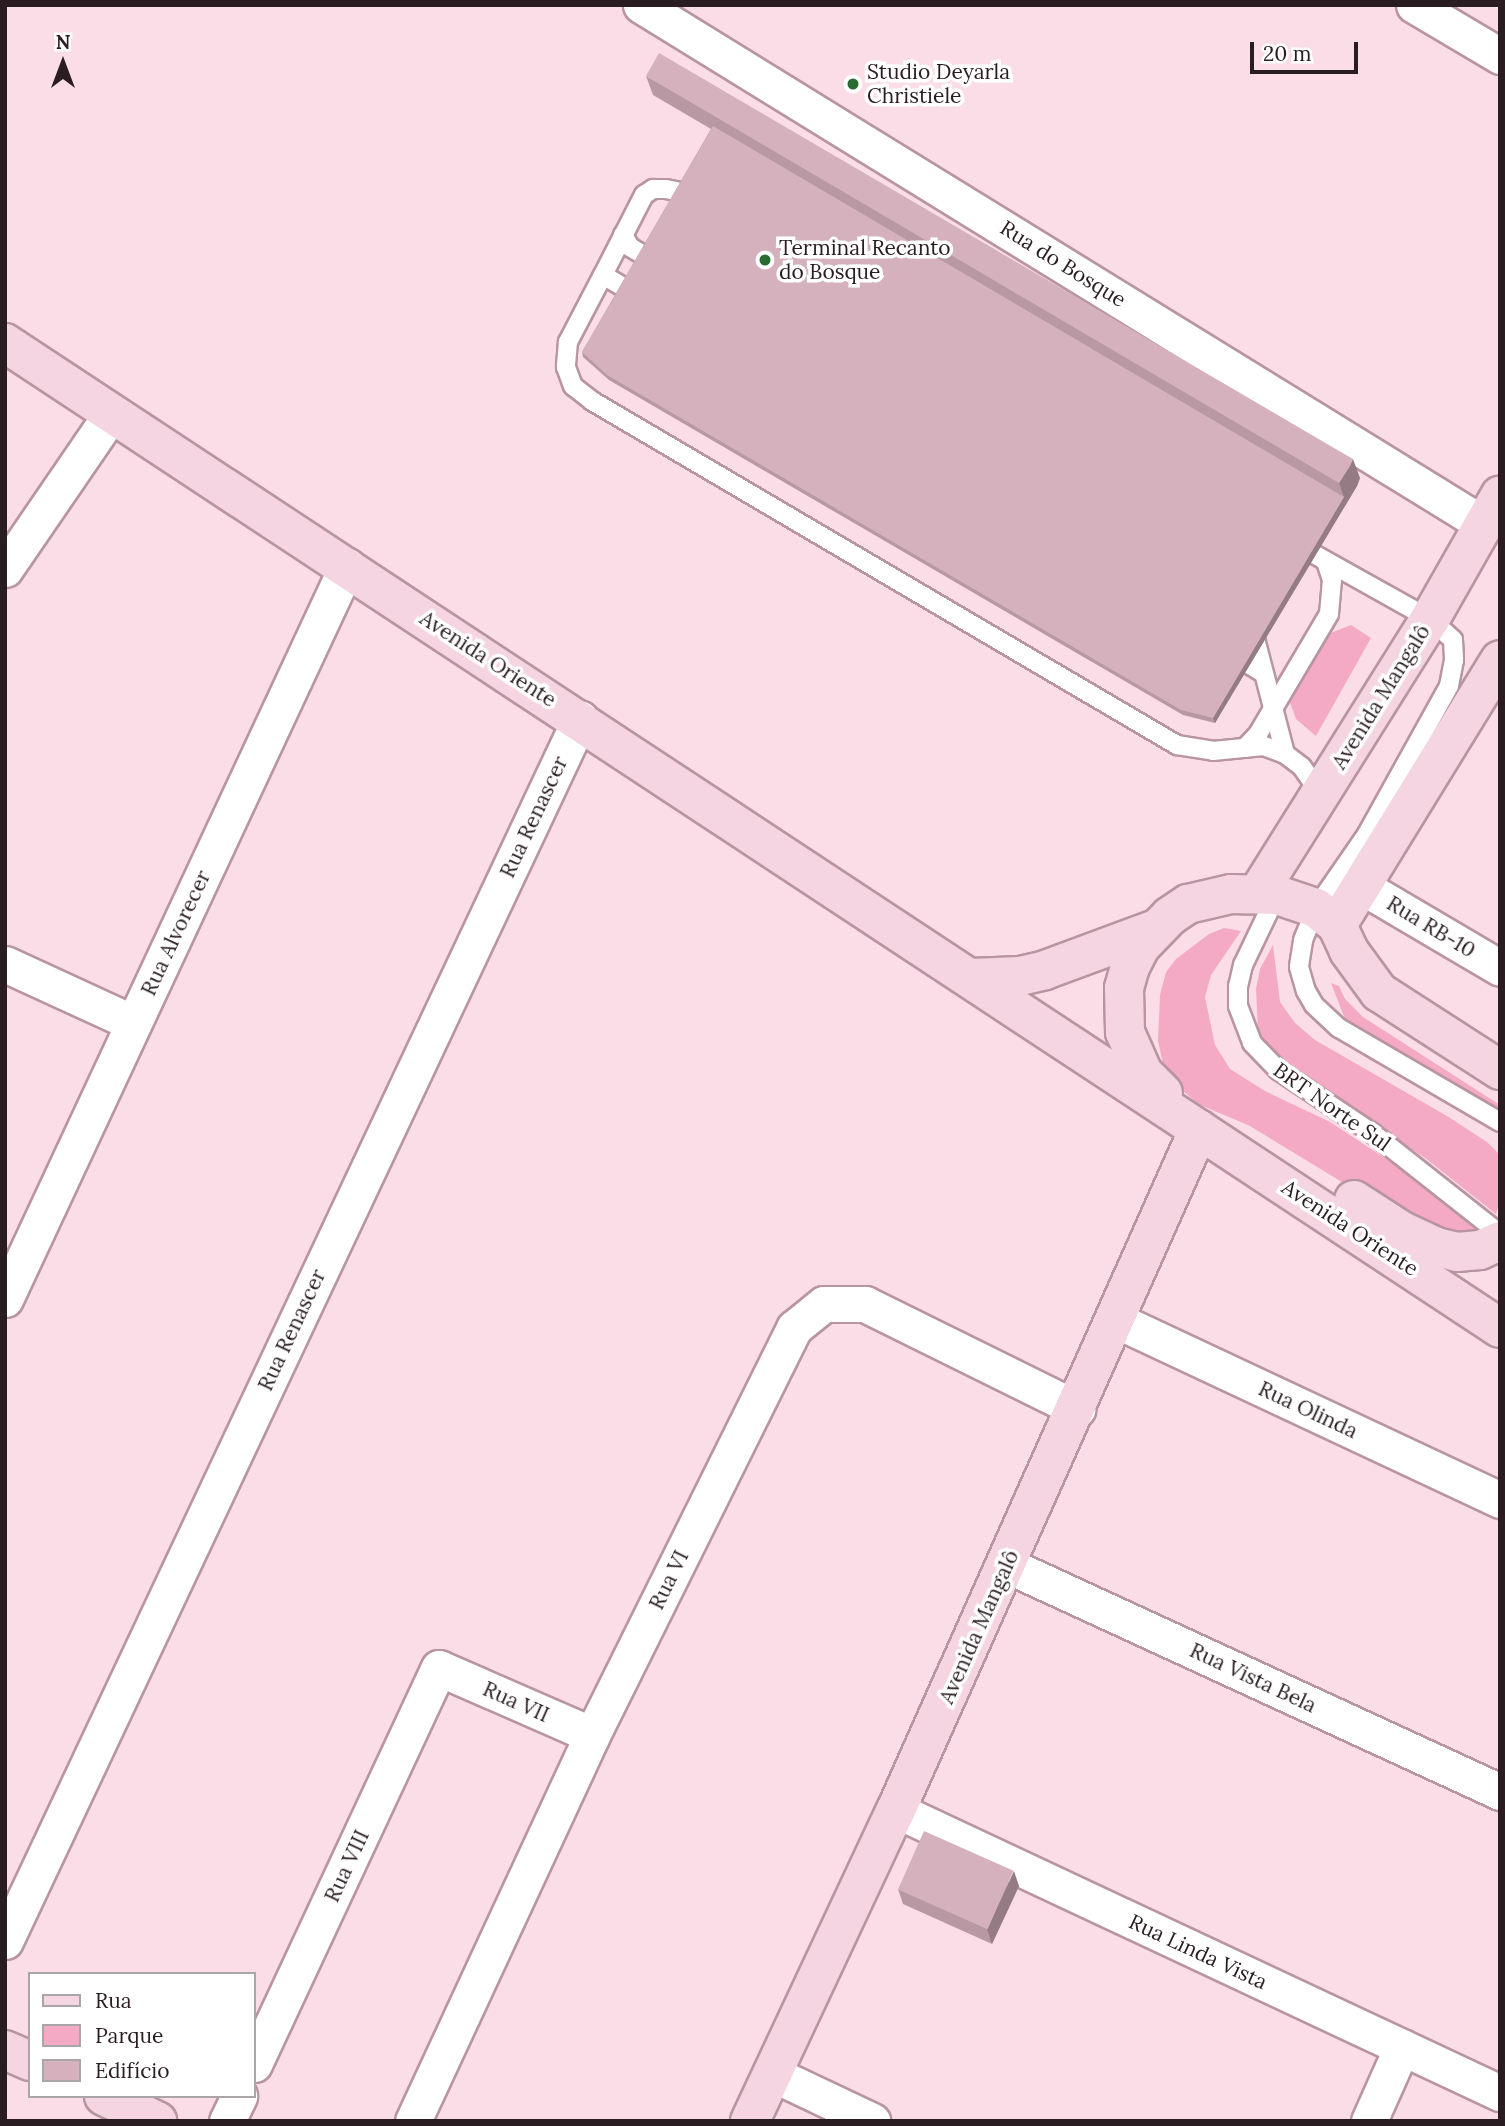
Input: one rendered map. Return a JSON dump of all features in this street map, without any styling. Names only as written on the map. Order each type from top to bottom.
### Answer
[{"type":"main road","name":"Avenida Oriente","points":[[5,343],[580,719],[1500,1328]]},
{"type":"main road","name":"Avenida Mangalô","points":[[1267,894],[1321,793],[1430,619],[1492,510]]},
{"type":"main road","points":[[1500,660],[1362,886],[1326,917],[1379,992],[1500,1070]]},
{"type":"main road","name":"Avenida Oriente","points":[[1199,1129],[1143,1073],[1125,1032],[1122,1010],[1127,977],[1140,947],[1153,930],[1188,904],[1209,897],[1267,894],[1326,917]]},
{"type":"main road","name":"Avenida Oriente","points":[[970,978],[1020,976],[1045,970],[1153,930]]},
{"type":"main road","name":"Avenida Mangalô","points":[[750,2121],[896,1811],[1077,1409],[1199,1129]]},
{"type":"main road","points":[[1240,1156],[1273,1158],[1292,1163],[1402,1231],[1436,1247],[1457,1252],[1480,1250],[1500,1241]]},
{"type":"main road","points":[[5,2050],[28,2061]]},
{"type":"main road","points":[[108,2098],[157,2121]]},
{"type":"street","name":"Rua do Bosque","points":[[640,5],[1492,510]]},
{"type":"street","points":[[1414,5],[1500,56]]},
{"type":"street","points":[[5,569],[112,413]]},
{"type":"street","name":"Rua Alvorecer","points":[[5,1299],[346,566]]},
{"type":"street","name":"Rua Renascer","points":[[5,1941],[580,719]]},
{"type":"street","name":"Rua RB-10","points":[[1362,886],[1500,968]]},
{"type":"street","points":[[5,964],[133,1023]]},
{"type":"street","name":"Rua VI","points":[[413,2121],[592,1735],[794,1328],[824,1304],[865,1304],[1077,1409]]},
{"type":"street","name":"Rua Olinda","points":[[1116,1320],[1500,1500]]},
{"type":"street","name":"Rua Vista Bela","points":[[1007,1565],[1500,1792]]},
{"type":"street","name":"Rua VII","points":[[439,1668],[592,1735]]},
{"type":"street","name":"Rua VIII","points":[[256,2060],[439,1668]]},
{"type":"street","name":"Rua Linda Vista","points":[[896,1811],[1500,2093]]},
{"type":"street","points":[[1369,2121],[1402,2047]]},
{"type":"street","points":[[773,2074],[872,2121]]},
{"type":"street","points":[[227,2121],[238,2098]]},
{"type":"lane","points":[[716,212],[680,192],[653,189],[644,195],[568,342],[566,367],[573,386],[592,401],[1177,745],[1213,751],[1264,746],[1285,754],[1302,767],[1321,793]]},
{"type":"lane","points":[[623,235],[630,247],[677,276]]},
{"type":"lane","points":[[603,275],[650,303]]},
{"type":"lane","points":[[1279,534],[1430,619],[1453,640],[1454,660],[1449,686],[1367,834],[1326,917],[1303,941],[1299,967],[1314,1005],[1339,1028],[1500,1122]]},
{"type":"lane","points":[[1245,748],[1258,734],[1329,614],[1332,580],[1326,562]]},
{"type":"lane","points":[[1247,616],[1254,631],[1285,754]]},
{"type":"lane","points":[[1216,645],[1263,673]]},
{"type":"lane","name":"BRT Norte Sul","points":[[1267,894],[1238,985],[1238,1006],[1252,1043],[1278,1070],[1412,1163],[1500,1234]]},
{"type":"green space","points":[[1351,625],[1371,638],[1316,736],[1296,719],[1289,700],[1318,645],[1328,634]]},
{"type":"green space","points":[[1224,928],[1241,931],[1211,975],[1205,997],[1215,1045],[1230,1069],[1265,1091],[1330,1122],[1403,1170],[1486,1235],[1463,1240],[1355,1190],[1250,1126],[1198,1104],[1180,1088],[1163,1064],[1158,1041],[1160,995],[1166,972],[1176,959],[1209,934]]},
{"type":"green space","points":[[1273,945],[1280,1002],[1295,1023],[1315,1040],[1447,1116],[1487,1142],[1499,1154],[1500,1200],[1496,1214],[1429,1161],[1281,1060],[1265,1042],[1258,1031],[1256,989],[1260,969]]},
{"type":"green space","points":[[1331,983],[1339,986],[1345,999],[1363,1017],[1500,1105],[1500,1118],[1354,1031],[1345,1019]]},
{"type":"building","points":[[659,53],[1353,459],[1350,466],[1339,483],[646,76]]},
{"type":"building","points":[[713,126],[1344,497],[1213,718],[1181,710],[607,375],[582,352]]},
{"type":"building","points":[[924,1831],[1014,1871],[987,1929],[898,1889]]},
{"type":"place","name":"Studio Deyarla Christiele","points":[[853,84]]},
{"type":"place","name":"Terminal Recanto do Bosque","points":[[765,260]]}]
